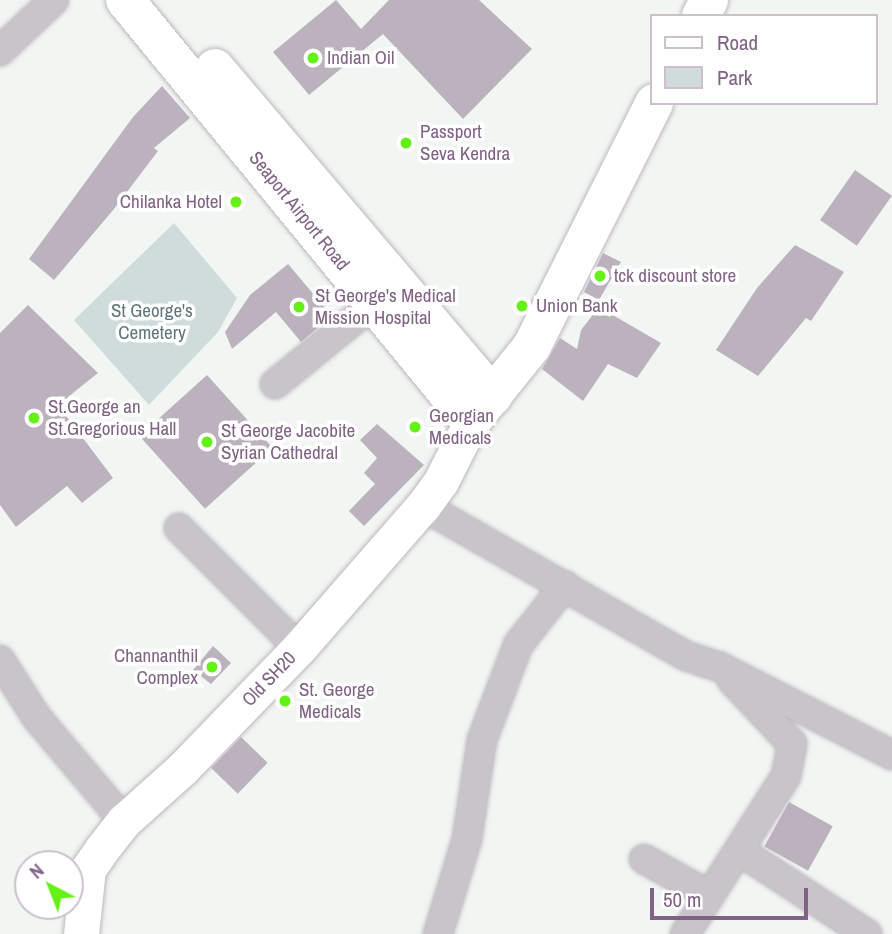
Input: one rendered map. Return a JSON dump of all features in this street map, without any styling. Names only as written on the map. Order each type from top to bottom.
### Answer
[{"type":"highway","name":"Seaport Airport Road","points":[[125,0],[376,302],[482,409]]},
{"type":"highway","name":"Seaport Airport Road","points":[[156,0],[482,409]]},
{"type":"highway","points":[[482,409],[532,346],[653,105]]},
{"type":"main road","name":"Old SH20","points":[[81,934],[88,869],[124,821],[183,768],[299,648],[423,506],[441,481],[482,409]]},
{"type":"street","points":[[0,51],[54,0]]},
{"type":"street","points":[[106,0],[250,171],[299,212]]},
{"type":"street","points":[[275,384],[376,302]]},
{"type":"street","points":[[423,506],[565,584],[686,656],[720,667],[892,755]]},
{"type":"street","points":[[179,528],[299,648]]},
{"type":"street","points":[[438,934],[467,839],[482,740],[518,645],[565,584]]},
{"type":"street","points":[[0,660],[37,718],[124,821]]},
{"type":"street","points":[[685,934],[786,776],[792,744],[720,667]]},
{"type":"street","points":[[740,851],[867,934]]},
{"type":"street","points":[[644,859],[709,895]]},
{"type":"green space","name":"St George's Cemetery","points":[[174,223],[237,298],[218,332],[149,405],[74,320]]},
{"type":"building","points":[[336,0],[361,29],[389,0],[479,0],[532,49],[463,119],[383,34],[309,95],[273,52]]},
{"type":"building","points":[[162,86],[190,118],[154,148],[158,151],[114,209],[54,280],[29,259],[133,117]]},
{"type":"building","points":[[855,170],[892,196],[857,246],[820,220]]},
{"type":"building","points":[[795,245],[844,272],[811,321],[806,318],[758,376],[716,350],[757,288]]},
{"type":"building","name":"tck discount store","points":[[603,253],[621,262],[599,300],[584,292]]},
{"type":"building","points":[[288,264],[332,316],[301,342],[276,312],[232,349],[225,332],[250,295]]},
{"type":"building","name":"St.George an St.Gregorious Hall","points":[[28,305],[98,373],[58,405],[113,478],[82,503],[67,486],[16,527],[0,505],[0,333]]},
{"type":"building","points":[[599,307],[661,343],[637,378],[608,364],[583,401],[542,369],[560,338],[577,349],[581,330]]},
{"type":"building","name":"St George Jacobite Syrian Cathedral","points":[[207,375],[273,448],[205,509],[139,436]]},
{"type":"building","points":[[377,424],[424,465],[364,526],[349,511],[375,484],[364,473],[377,458],[360,440]]},
{"type":"building","name":"Channanthil Complex","points":[[213,646],[231,663],[211,684],[193,670]]},
{"type":"building","points":[[241,737],[268,763],[238,794],[211,768]]},
{"type":"building","points":[[789,802],[833,826],[808,871],[764,847]]},
{"type":"place","name":"Indian Oil","points":[[313,58]]},
{"type":"place","name":"Passport Seva Kendra","points":[[406,143]]},
{"type":"place","name":"Chilanka Hotel","points":[[236,202]]},
{"type":"place","name":"tck discount store","points":[[600,276]]},
{"type":"place","name":"Union Bank","points":[[522,306]]},
{"type":"place","name":"St George's Medical Mission Hospital","points":[[299,307]]},
{"type":"place","name":"St.George an St.Gregorious Hall","points":[[34,418]]},
{"type":"place","name":"Georgian Medicals","points":[[415,427]]},
{"type":"place","name":"St George Jacobite Syrian Cathedral","points":[[207,442]]},
{"type":"place","name":"Channanthil Complex","points":[[212,667]]},
{"type":"place","name":"St. George Medicals","points":[[285,701]]}]
